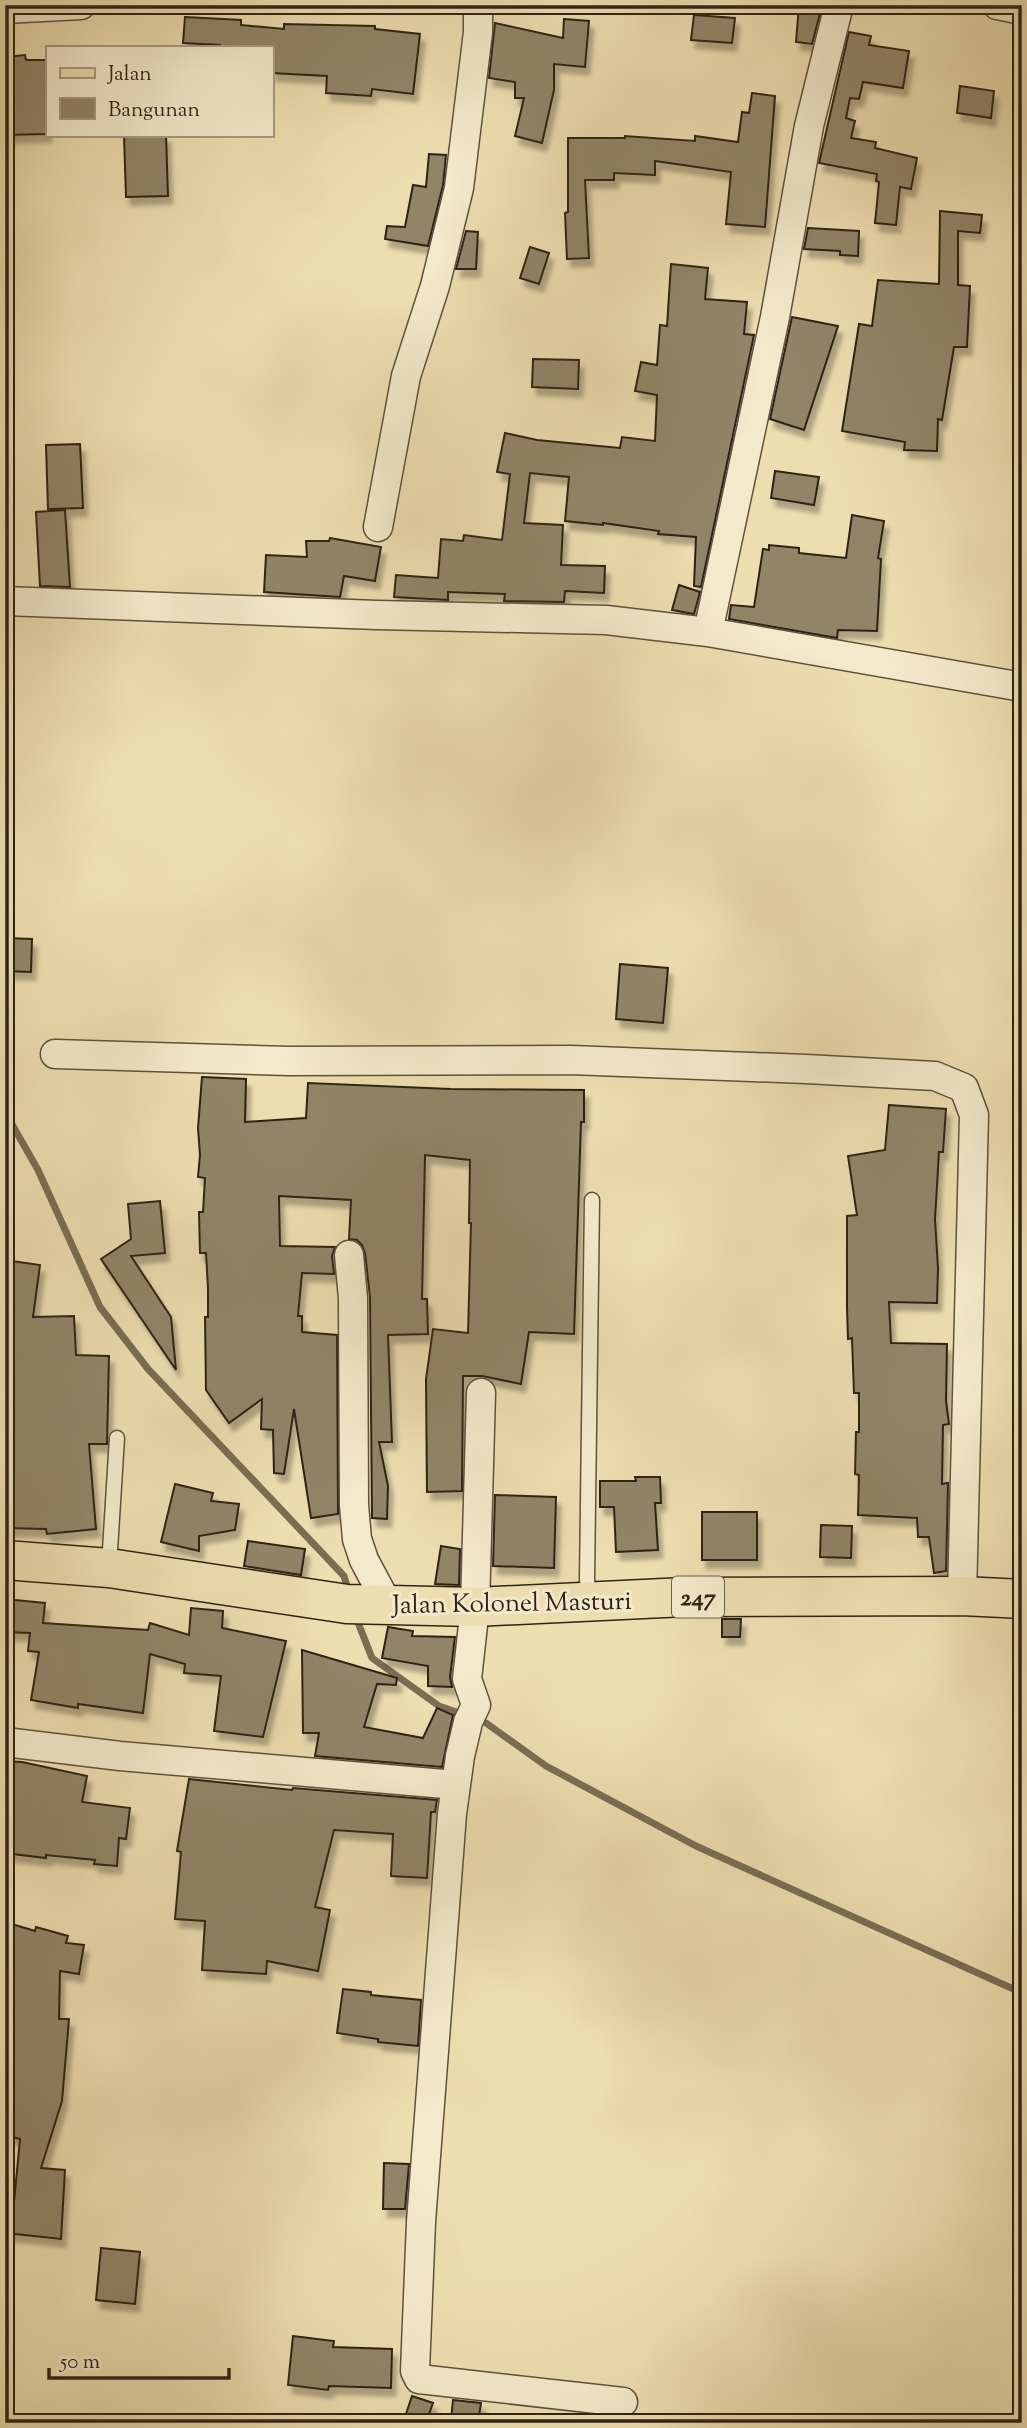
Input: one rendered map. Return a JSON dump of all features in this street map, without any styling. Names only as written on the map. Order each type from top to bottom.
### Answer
[{"type":"main road","name":"Jalan Kolonel Masturi","points":[[5,1560],[109,1568],[369,1605],[475,1607],[685,1597],[962,1596],[1022,1599]]},
{"type":"street","points":[[5,9],[81,5]]},
{"type":"street","points":[[379,527],[406,376],[435,286],[459,188],[478,32],[478,5]]},
{"type":"street","points":[[708,632],[775,317],[809,126],[839,5]]},
{"type":"street","points":[[997,5],[1022,10]]},
{"type":"street","points":[[5,601],[377,615],[606,620],[708,632],[1022,687]]},
{"type":"street","points":[[55,1054],[289,1061],[571,1060],[935,1076],[964,1088],[974,1115],[962,1596]]},
{"type":"street","points":[[349,1255],[353,1298],[354,1505],[369,1605]]},
{"type":"street","points":[[481,1393],[475,1607],[467,1679],[477,1702],[456,1785],[421,2222],[416,2376],[419,2379],[623,2402]]},
{"type":"street","points":[[5,1742],[120,1756],[456,1785]]},
{"type":"lane","points":[[589,1601],[592,1200]]},
{"type":"lane","points":[[109,1568],[117,1438]]},
{"type":"building","points":[[799,5],[822,6],[812,44],[796,42]]},
{"type":"building","points":[[694,15],[735,18],[732,43],[691,40]]},
{"type":"building","points":[[185,17],[241,20],[241,25],[284,29],[284,24],[375,26],[375,29],[420,34],[413,94],[372,89],[371,96],[326,93],[327,76],[273,73],[273,46],[183,43]]},
{"type":"building","points":[[564,19],[589,21],[585,67],[554,64],[554,90],[542,143],[515,136],[524,98],[515,98],[515,82],[489,78],[495,23],[563,38]]},
{"type":"building","points":[[849,32],[871,36],[869,45],[909,51],[903,88],[863,82],[859,99],[850,98],[846,118],[855,121],[851,138],[876,142],[875,148],[917,158],[911,189],[900,187],[896,225],[875,223],[879,182],[876,181],[877,174],[819,163]]},
{"type":"building","points":[[25,55],[26,60],[46,60],[46,134],[5,135],[5,57]]},
{"type":"building","points":[[960,86],[994,91],[991,118],[957,113]]},
{"type":"building","points":[[752,93],[775,96],[765,227],[726,224],[731,172],[655,161],[655,175],[614,173],[614,180],[585,180],[589,258],[567,259],[565,213],[568,212],[568,138],[625,136],[695,141],[695,136],[738,142],[742,112],[749,113]]},
{"type":"building","points":[[124,136],[166,136],[168,196],[126,197]]},
{"type":"building","points":[[429,154],[446,155],[443,185],[428,246],[385,239],[387,226],[405,227],[413,185],[426,187]]},
{"type":"building","points":[[940,211],[982,215],[980,233],[958,231],[958,285],[970,286],[967,347],[954,347],[942,420],[938,419],[937,451],[904,450],[905,442],[842,431],[859,324],[872,326],[878,280],[939,284]]},
{"type":"building","points":[[808,228],[859,231],[858,256],[840,255],[840,251],[804,249]]},
{"type":"building","points":[[466,231],[478,232],[476,269],[456,269]]},
{"type":"building","points":[[530,247],[549,253],[539,284],[520,278]]},
{"type":"building","points":[[671,264],[708,268],[705,299],[747,302],[744,334],[754,335],[701,587],[694,586],[696,537],[658,534],[659,531],[603,523],[565,521],[569,477],[530,473],[524,523],[563,525],[561,565],[605,566],[604,593],[565,591],[564,602],[504,601],[505,594],[448,592],[448,600],[394,597],[396,575],[438,578],[441,539],[463,541],[464,535],[502,540],[510,474],[497,472],[505,433],[537,440],[620,448],[622,437],[655,441],[657,395],[635,391],[641,362],[657,365],[660,325],[667,326]]},
{"type":"building","points":[[792,317],[838,326],[804,430],[770,419]]},
{"type":"building","points":[[533,359],[579,360],[578,389],[532,387]]},
{"type":"building","points":[[80,444],[83,508],[48,509],[46,445]]},
{"type":"building","points":[[775,471],[819,477],[814,505],[771,498]]},
{"type":"building","points":[[65,510],[70,587],[40,586],[36,512]]},
{"type":"building","points":[[852,515],[884,521],[878,558],[881,559],[877,631],[838,630],[837,638],[729,619],[731,605],[754,607],[763,549],[769,550],[769,545],[799,548],[799,553],[846,558]]},
{"type":"building","points":[[330,538],[381,547],[375,581],[344,576],[340,597],[264,592],[266,555],[307,557],[306,541],[329,541]]},
{"type":"building","points":[[679,585],[700,592],[694,614],[672,610]]},
{"type":"building","points":[[5,938],[32,939],[31,972],[5,971]]},
{"type":"building","points":[[620,964],[668,968],[663,1023],[616,1019]]},
{"type":"building","points":[[202,1077],[246,1079],[245,1122],[306,1118],[308,1083],[451,1089],[584,1090],[574,1334],[529,1332],[521,1384],[482,1376],[463,1376],[462,1491],[427,1492],[426,1379],[433,1329],[468,1333],[470,1160],[425,1155],[422,1299],[427,1299],[428,1334],[388,1335],[392,1442],[379,1442],[388,1486],[387,1519],[372,1518],[370,1297],[365,1253],[357,1240],[349,1239],[351,1200],[279,1196],[280,1246],[335,1247],[332,1256],[334,1274],[302,1273],[298,1316],[302,1316],[302,1332],[337,1335],[338,1514],[311,1518],[294,1409],[284,1474],[274,1473],[273,1430],[261,1429],[262,1399],[229,1423],[206,1390],[205,1317],[208,1317],[208,1288],[206,1253],[200,1253],[199,1212],[203,1212],[205,1178],[198,1177]]},
{"type":"building","points":[[889,1105],[946,1109],[943,1152],[939,1152],[935,1219],[937,1303],[889,1302],[891,1343],[947,1344],[946,1401],[949,1424],[943,1425],[942,1484],[948,1483],[946,1571],[934,1573],[929,1537],[918,1537],[917,1518],[858,1515],[859,1475],[855,1474],[859,1393],[854,1393],[852,1338],[848,1339],[847,1307],[847,1216],[857,1215],[848,1156],[885,1150]]},
{"type":"building","points":[[160,1201],[165,1253],[131,1256],[171,1317],[176,1370],[101,1259],[131,1239],[128,1204]]},
{"type":"building","points":[[5,1260],[40,1265],[33,1317],[74,1316],[76,1355],[109,1356],[107,1444],[89,1444],[96,1529],[47,1534],[46,1529],[5,1528],[5,1494],[12,1494],[11,1364],[5,1364]]},
{"type":"building","points":[[635,1477],[660,1477],[661,1503],[655,1503],[658,1550],[616,1552],[614,1507],[600,1507],[600,1481],[636,1481]]},
{"type":"building","points":[[175,1484],[213,1493],[211,1501],[239,1504],[235,1530],[199,1536],[199,1551],[161,1542]]},
{"type":"building","points":[[495,1495],[556,1497],[554,1568],[493,1566]]},
{"type":"building","points":[[702,1512],[757,1512],[757,1560],[702,1560]]},
{"type":"building","points":[[821,1525],[852,1526],[851,1558],[820,1557]]},
{"type":"building","points":[[248,1541],[305,1549],[301,1575],[244,1566]]},
{"type":"building","points":[[441,1546],[460,1549],[459,1585],[435,1584]]},
{"type":"building","points":[[5,1599],[45,1603],[43,1623],[148,1630],[150,1623],[189,1635],[191,1608],[223,1611],[222,1628],[286,1641],[263,1737],[214,1731],[221,1676],[184,1673],[185,1664],[150,1654],[143,1713],[78,1704],[78,1708],[31,1700],[39,1652],[28,1651],[30,1633],[5,1632]]},
{"type":"building","points":[[722,1619],[741,1619],[740,1637],[722,1637]]},
{"type":"building","points":[[388,1627],[413,1631],[412,1636],[455,1637],[450,1677],[452,1687],[428,1686],[428,1666],[382,1658]]},
{"type":"building","points":[[302,1650],[397,1678],[396,1685],[377,1684],[364,1727],[423,1738],[437,1708],[453,1715],[442,1767],[315,1756],[319,1733],[303,1733]]},
{"type":"building","points":[[5,1761],[87,1776],[82,1802],[130,1808],[126,1839],[119,1838],[117,1866],[94,1864],[95,1860],[5,1853]]},
{"type":"building","points":[[189,1779],[292,1790],[437,1800],[435,1812],[431,1812],[427,1878],[391,1876],[393,1834],[334,1830],[315,1907],[330,1910],[318,1971],[267,1961],[266,1974],[202,1970],[205,1921],[175,1919],[181,1852],[177,1851]]},
{"type":"building","points":[[5,1922],[35,1931],[36,1927],[68,1936],[66,1943],[84,1945],[79,1974],[60,1971],[59,2019],[69,2019],[62,2101],[41,2168],[65,2170],[61,2239],[6,2233],[9,2201],[14,2202],[20,2139],[5,2135]]},
{"type":"building","points":[[343,1989],[421,2000],[418,2046],[378,2042],[378,2039],[337,2033]]},
{"type":"building","points":[[384,2163],[409,2164],[405,2209],[383,2209]]},
{"type":"building","points":[[101,2248],[140,2252],[135,2304],[96,2300]]},
{"type":"building","points":[[293,2336],[334,2341],[333,2347],[392,2349],[391,2388],[329,2386],[328,2390],[288,2385]]},
{"type":"building","points":[[412,2396],[433,2403],[426,2423],[403,2423]]},
{"type":"building","points":[[453,2400],[481,2403],[478,2423],[451,2420]]},
{"type":"waterway","points":[[5,1112],[38,1170],[100,1307],[148,1369],[344,1576],[349,1593]]},
{"type":"waterway","points":[[355,1615],[372,1658],[439,1706],[465,1715]]},
{"type":"waterway","points":[[476,1720],[486,1723],[546,1766],[696,1846],[1022,1993]]}]
